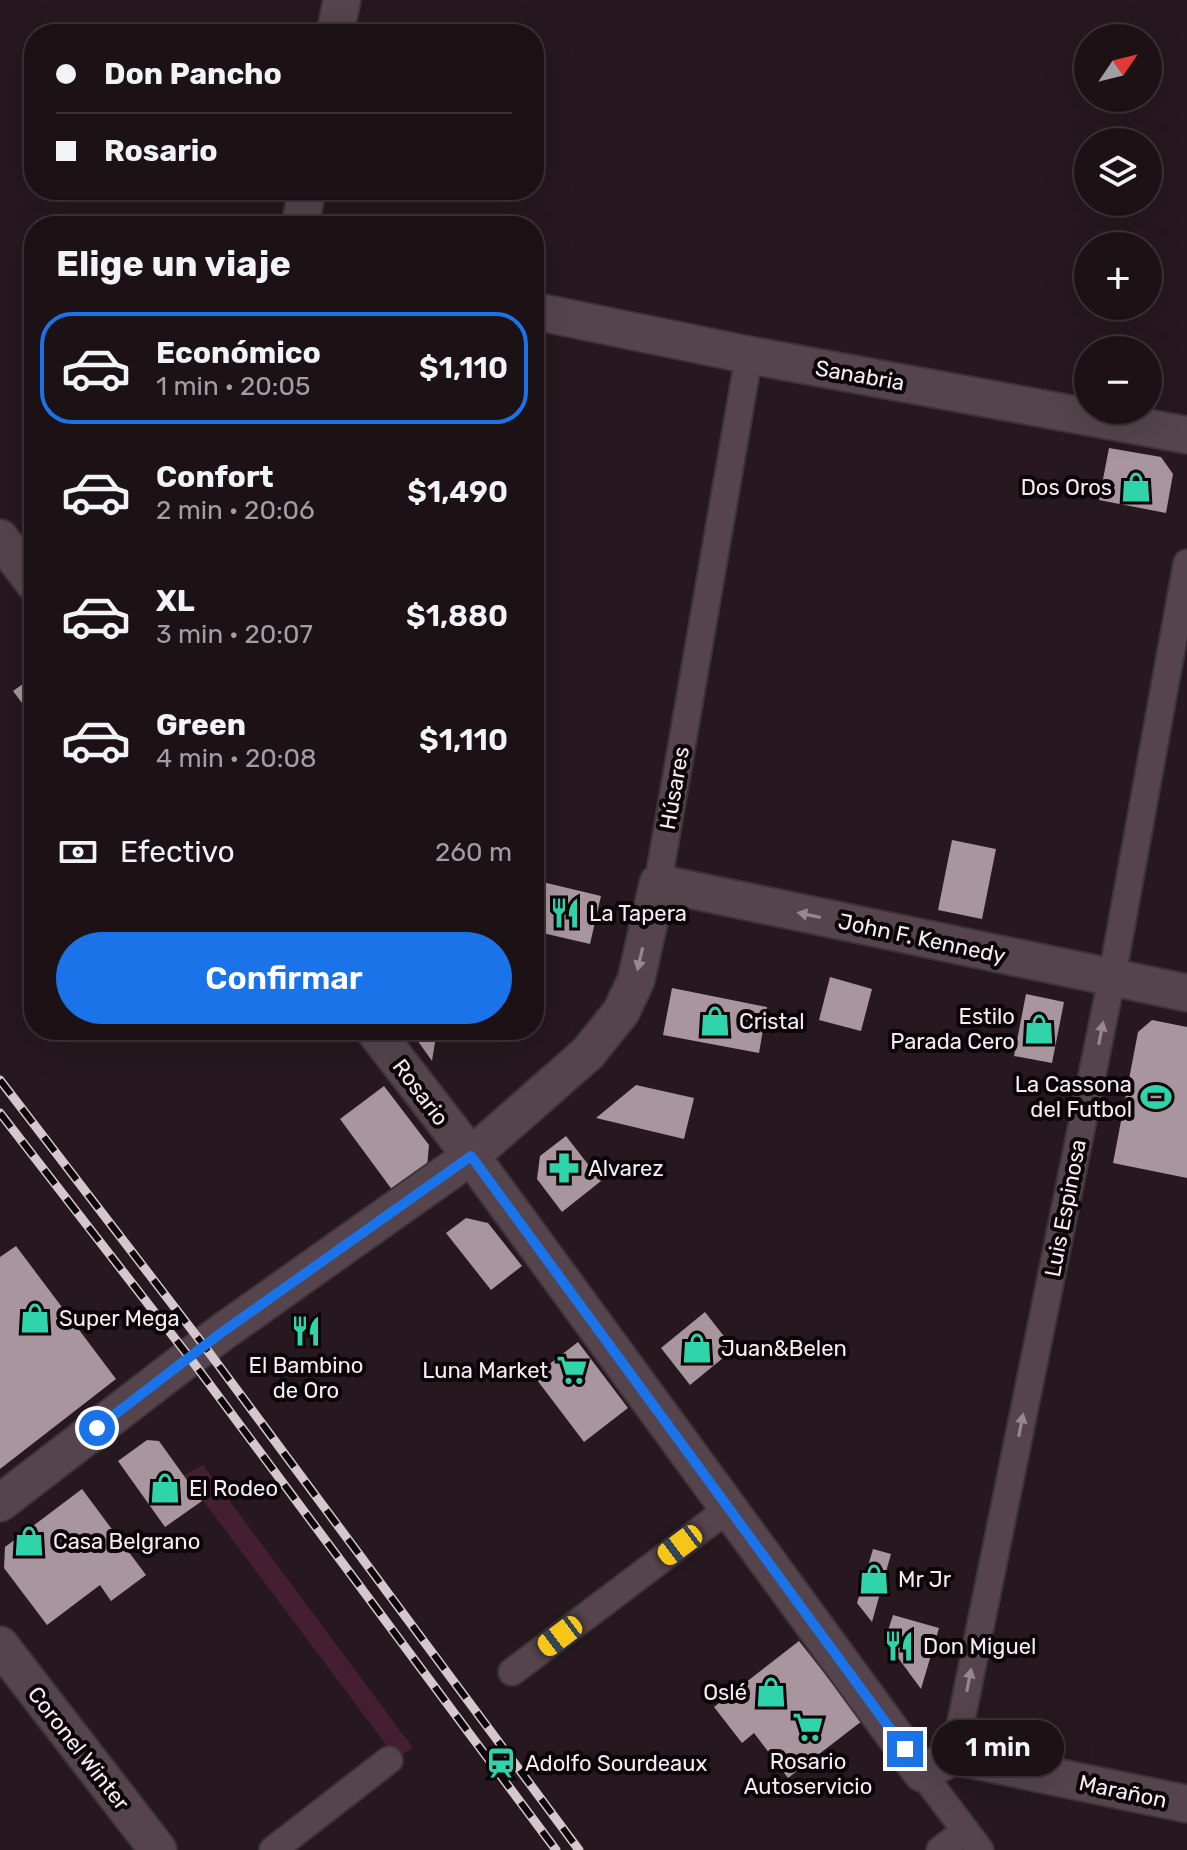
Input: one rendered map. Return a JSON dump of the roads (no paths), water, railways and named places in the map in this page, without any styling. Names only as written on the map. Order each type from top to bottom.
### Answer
[{"type":"street","points":[[337,24],[342,0]]},
{"type":"street","name":"Sanabria","points":[[544,313],[749,355],[1187,435]]},
{"type":"street","name":"Húsares","points":[[0,1503],[221,1333],[471,1156],[588,1053],[621,1012],[636,980],[658,883],[749,355]]},
{"type":"street","points":[[0,538],[24,570]]},
{"type":"street","name":"Luis Espinosa","points":[[954,1756],[1112,977],[1187,563]]},
{"type":"street","name":"John F. Kennedy","points":[[658,883],[1187,993]]},
{"type":"street","name":"Rosario","points":[[382,1040],[471,1156],[972,1840]]},
{"type":"street","points":[[512,1672],[728,1509]]},
{"type":"street","name":"Coronel Winter","points":[[0,1645],[158,1850]]},
{"type":"street","points":[[922,1773],[954,1756]]},
{"type":"street","name":"Marañon","points":[[954,1756],[1187,1804]]},
{"type":"street","points":[[273,1850],[389,1760]]},
{"type":"street","points":[[940,1850],[972,1840]]},
{"type":"railway","points":[[0,1080],[205,1347],[579,1850]]},
{"type":"railway","points":[[0,1113],[190,1358],[556,1850]]},
{"type":"place","name":"Dos Oros","points":[[1136,487]]},
{"type":"place","name":"La Tapera","points":[[565,913]]},
{"type":"place","name":"Cristal","points":[[715,1021]]},
{"type":"place","name":"Estilo Parada Cero","points":[[1039,1029]]},
{"type":"place","name":"La Cassona del Futbol","points":[[1156,1097]]},
{"type":"place","name":"Alvarez","points":[[564,1168]]},
{"type":"place","name":"Super Mega","points":[[35,1318]]},
{"type":"place","name":"El Bambino de Oro","points":[[306,1331]]},
{"type":"place","name":"Juan&Belen","points":[[697,1348]]},
{"type":"place","name":"Luna Market","points":[[572,1370]]},
{"type":"place","name":"El Rodeo","points":[[165,1488]]},
{"type":"place","name":"Casa Belgrano","points":[[29,1541]]},
{"type":"place","name":"Mr Jr","points":[[874,1579]]},
{"type":"place","name":"Don Miguel","points":[[899,1646]]},
{"type":"place","name":"Oslé","points":[[771,1692]]},
{"type":"place","name":"Rosario Autoservicio","points":[[808,1727]]},
{"type":"place","name":"Adolfo Sourdeaux","points":[[501,1763]]}]
